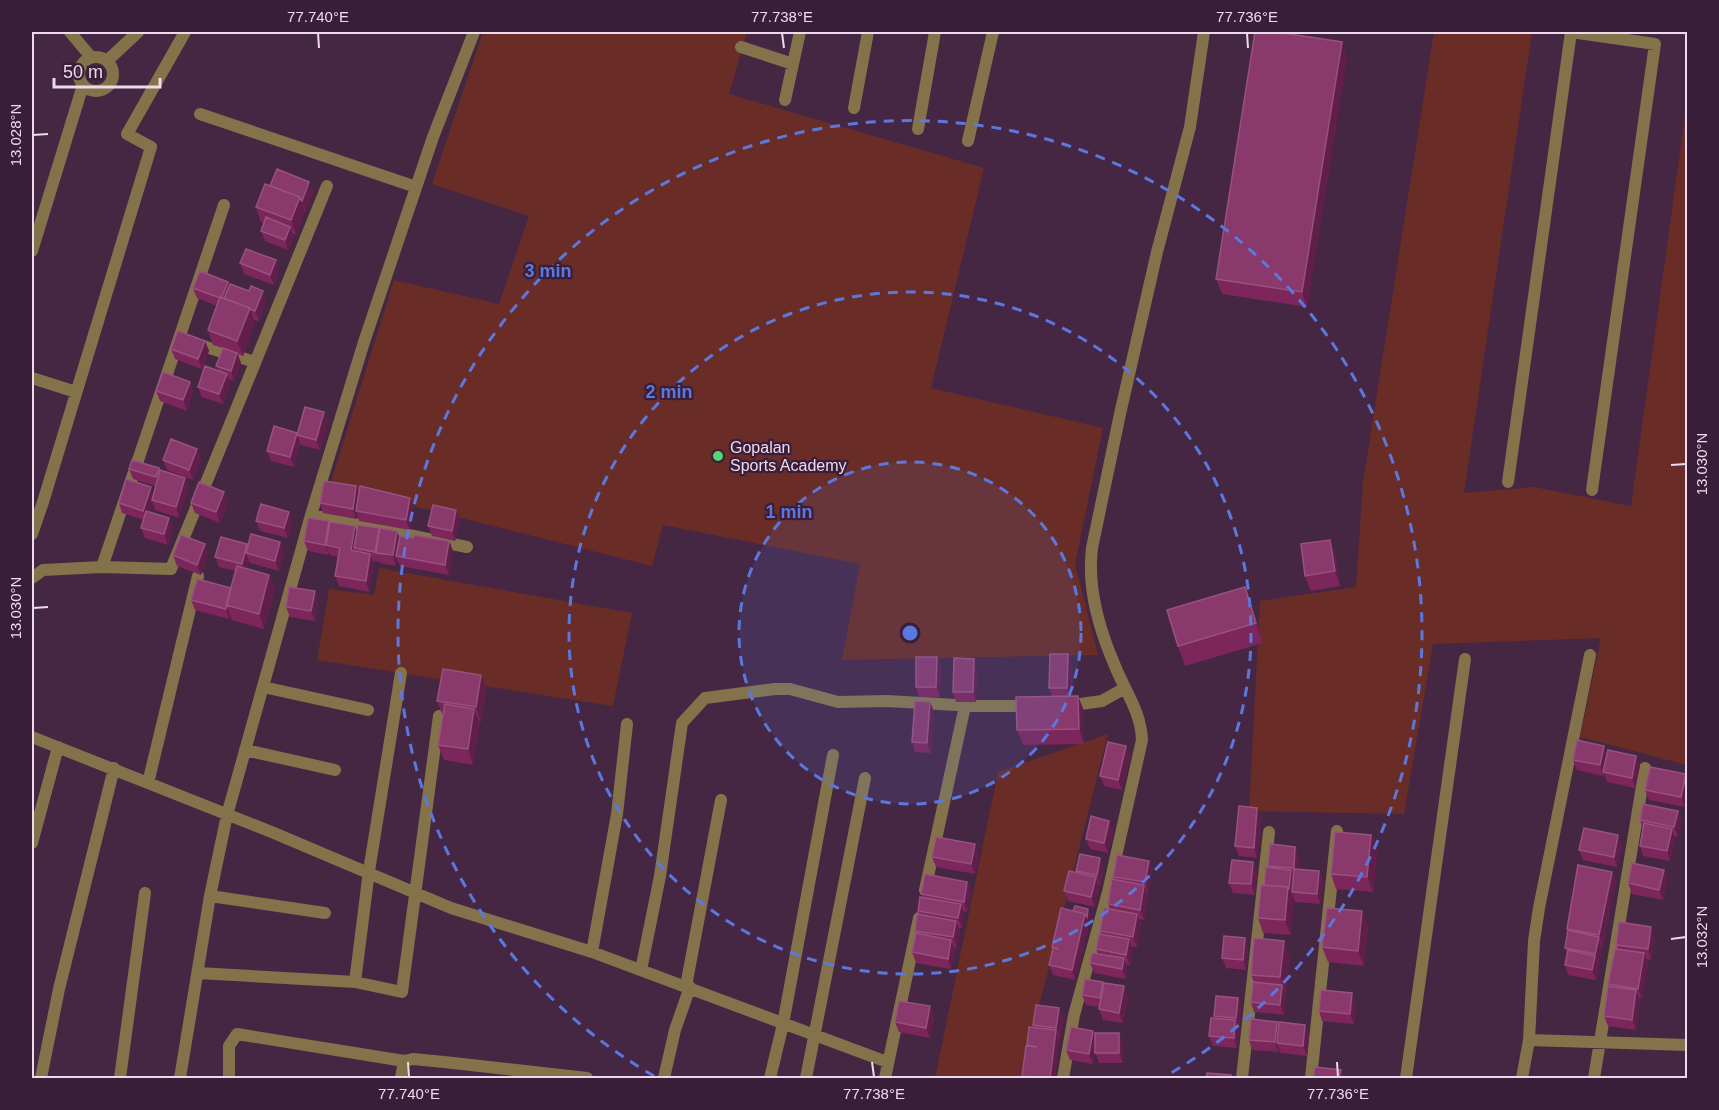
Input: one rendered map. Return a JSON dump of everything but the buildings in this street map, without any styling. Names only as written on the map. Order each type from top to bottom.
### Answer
[{"type":"street","points":[[70,32],[91,57]]},
{"type":"street","points":[[108,60],[138,32]]},
{"type":"street","points":[[32,534],[151,147],[127,134],[185,32]]},
{"type":"street","points":[[180,1078],[210,896],[227,815],[245,750],[311,516],[364,342],[433,137],[474,32]]},
{"type":"street","points":[[784,100],[800,32]]},
{"type":"street","points":[[854,108],[868,32]]},
{"type":"street","points":[[918,129],[935,32]]},
{"type":"street","points":[[969,141],[993,32]]},
{"type":"street","points":[[1063,1078],[1074,1015],[1108,892],[1142,740],[1138,714],[1104,637],[1091,586],[1091,558],[1122,403],[1157,252],[1190,127],[1204,32]]},
{"type":"street","points":[[1508,482],[1571,32],[1655,44],[1592,490]]},
{"type":"street","points":[[741,47],[793,64]]},
{"type":"street","points":[[97,56],[108,60],[111,64],[114,76],[109,86],[104,89],[93,91],[83,85],[80,80],[79,69],[82,63],[91,57],[97,56]]},
{"type":"street","points":[[32,251],[83,85]]},
{"type":"street","points":[[200,114],[416,187]]},
{"type":"street","points":[[32,578],[43,570],[102,567],[171,569],[327,186]]},
{"type":"street","points":[[102,567],[224,205]]},
{"type":"street","points":[[179,338],[255,362]]},
{"type":"street","points":[[32,378],[76,392]]},
{"type":"street","points":[[311,516],[467,547]]},
{"type":"street","points":[[148,783],[198,576]]},
{"type":"street","points":[[1522,1078],[1529,1040],[1534,941],[1539,908],[1590,655]]},
{"type":"street","points":[[1407,1078],[1466,660]]},
{"type":"street","points":[[355,982],[369,871],[401,673]]},
{"type":"street","points":[[263,687],[368,710]]},
{"type":"street","points":[[885,1078],[965,706],[1052,706],[1102,702],[1125,688]]},
{"type":"street","points":[[641,970],[660,876],[682,723],[705,698],[714,695],[775,689],[790,690],[838,702],[886,701],[974,706]]},
{"type":"street","points":[[198,973],[355,982],[402,992],[439,716]]},
{"type":"street","points":[[592,952],[617,814],[627,724]]},
{"type":"street","points":[[32,737],[369,871],[415,893],[491,921],[592,952],[815,1037],[888,1062]]},
{"type":"street","points":[[32,843],[57,747]]},
{"type":"street","points":[[245,750],[335,770]]},
{"type":"street","points":[[770,1078],[783,1024],[833,755]]},
{"type":"street","points":[[41,1078],[59,989],[114,768]]},
{"type":"street","points":[[1594,1078],[1645,768]]},
{"type":"street","points":[[806,1078],[865,778]]},
{"type":"street","points":[[664,1078],[688,987],[721,800]]},
{"type":"street","points":[[1311,1078],[1337,831]]},
{"type":"street","points":[[1242,1078],[1269,832]]},
{"type":"street","points":[[120,1078],[146,893]]},
{"type":"street","points":[[210,896],[325,913]]},
{"type":"street","points":[[229,1078],[230,1046],[237,1034],[404,1061],[413,1059],[531,1075],[587,1078]]},
{"type":"street","points":[[1529,1040],[1687,1043]]},
{"type":"street","points":[[401,1078],[404,1061]]},
{"type":"street","points":[[464,1078],[466,1065]]},
{"type":"shaded area","points":[[483,32],[747,32],[729,94],[984,168],[931,388],[1103,428],[1075,564],[1098,655],[842,660],[860,564],[663,525],[652,566],[330,485],[394,280],[499,304],[529,216],[432,184]]},
{"type":"shaded area","points":[[1434,32],[1532,32],[1464,493],[1534,487],[1631,506],[1687,102],[1687,765],[1580,737],[1601,638],[1433,644],[1404,814],[1249,811],[1260,601],[1356,587],[1363,482]]},
{"type":"shaded area","points":[[379,568],[632,613],[613,706],[317,660],[329,589],[374,595]]},
{"type":"shaded area","points":[[1108,734],[1028,1050],[1025,1078],[935,1078],[998,772]]},
{"type":"place","name":"Gopalan Sports Academy","points":[[718,456]]}]
